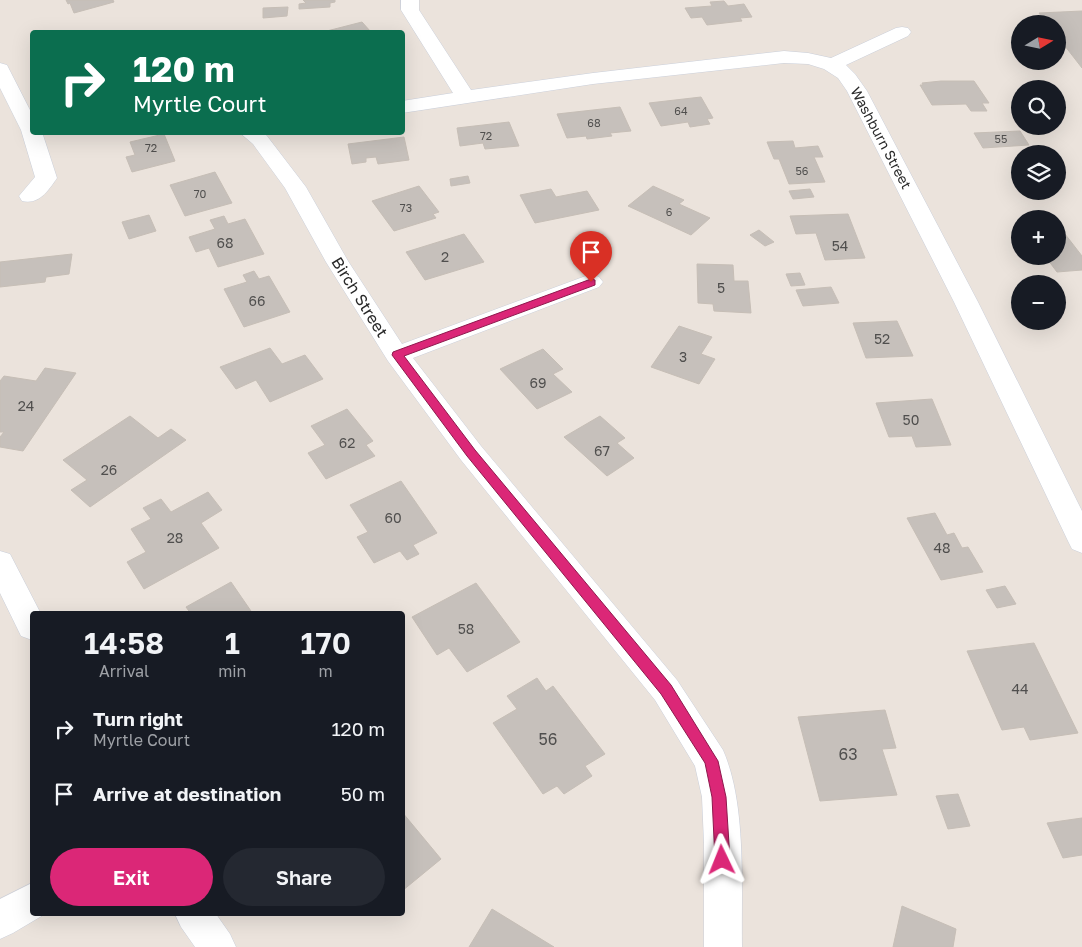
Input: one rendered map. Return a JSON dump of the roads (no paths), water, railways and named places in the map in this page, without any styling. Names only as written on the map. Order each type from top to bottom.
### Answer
[{"type":"street","points":[[410,0],[410,10],[465,96]]},
{"type":"street","points":[[831,65],[902,32]]},
{"type":"street","name":"Washburn Street","points":[[405,106],[657,70],[784,57],[801,57],[831,65],[844,74],[852,83],[996,362],[1082,541]]},
{"type":"street","points":[[0,69],[30,126]]},
{"type":"street","points":[[30,196],[46,178],[33,135]]},
{"type":"street","name":"Birch Street","points":[[262,136],[295,187],[337,262],[397,355],[471,453],[666,690],[711,761],[719,797],[722,843],[723,947]]},
{"type":"street","points":[[397,355],[591,282]]},
{"type":"street","points":[[0,563],[30,623]]},
{"type":"street","points":[[0,920],[30,902]]},
{"type":"street","points":[[195,916],[217,947]]}]
